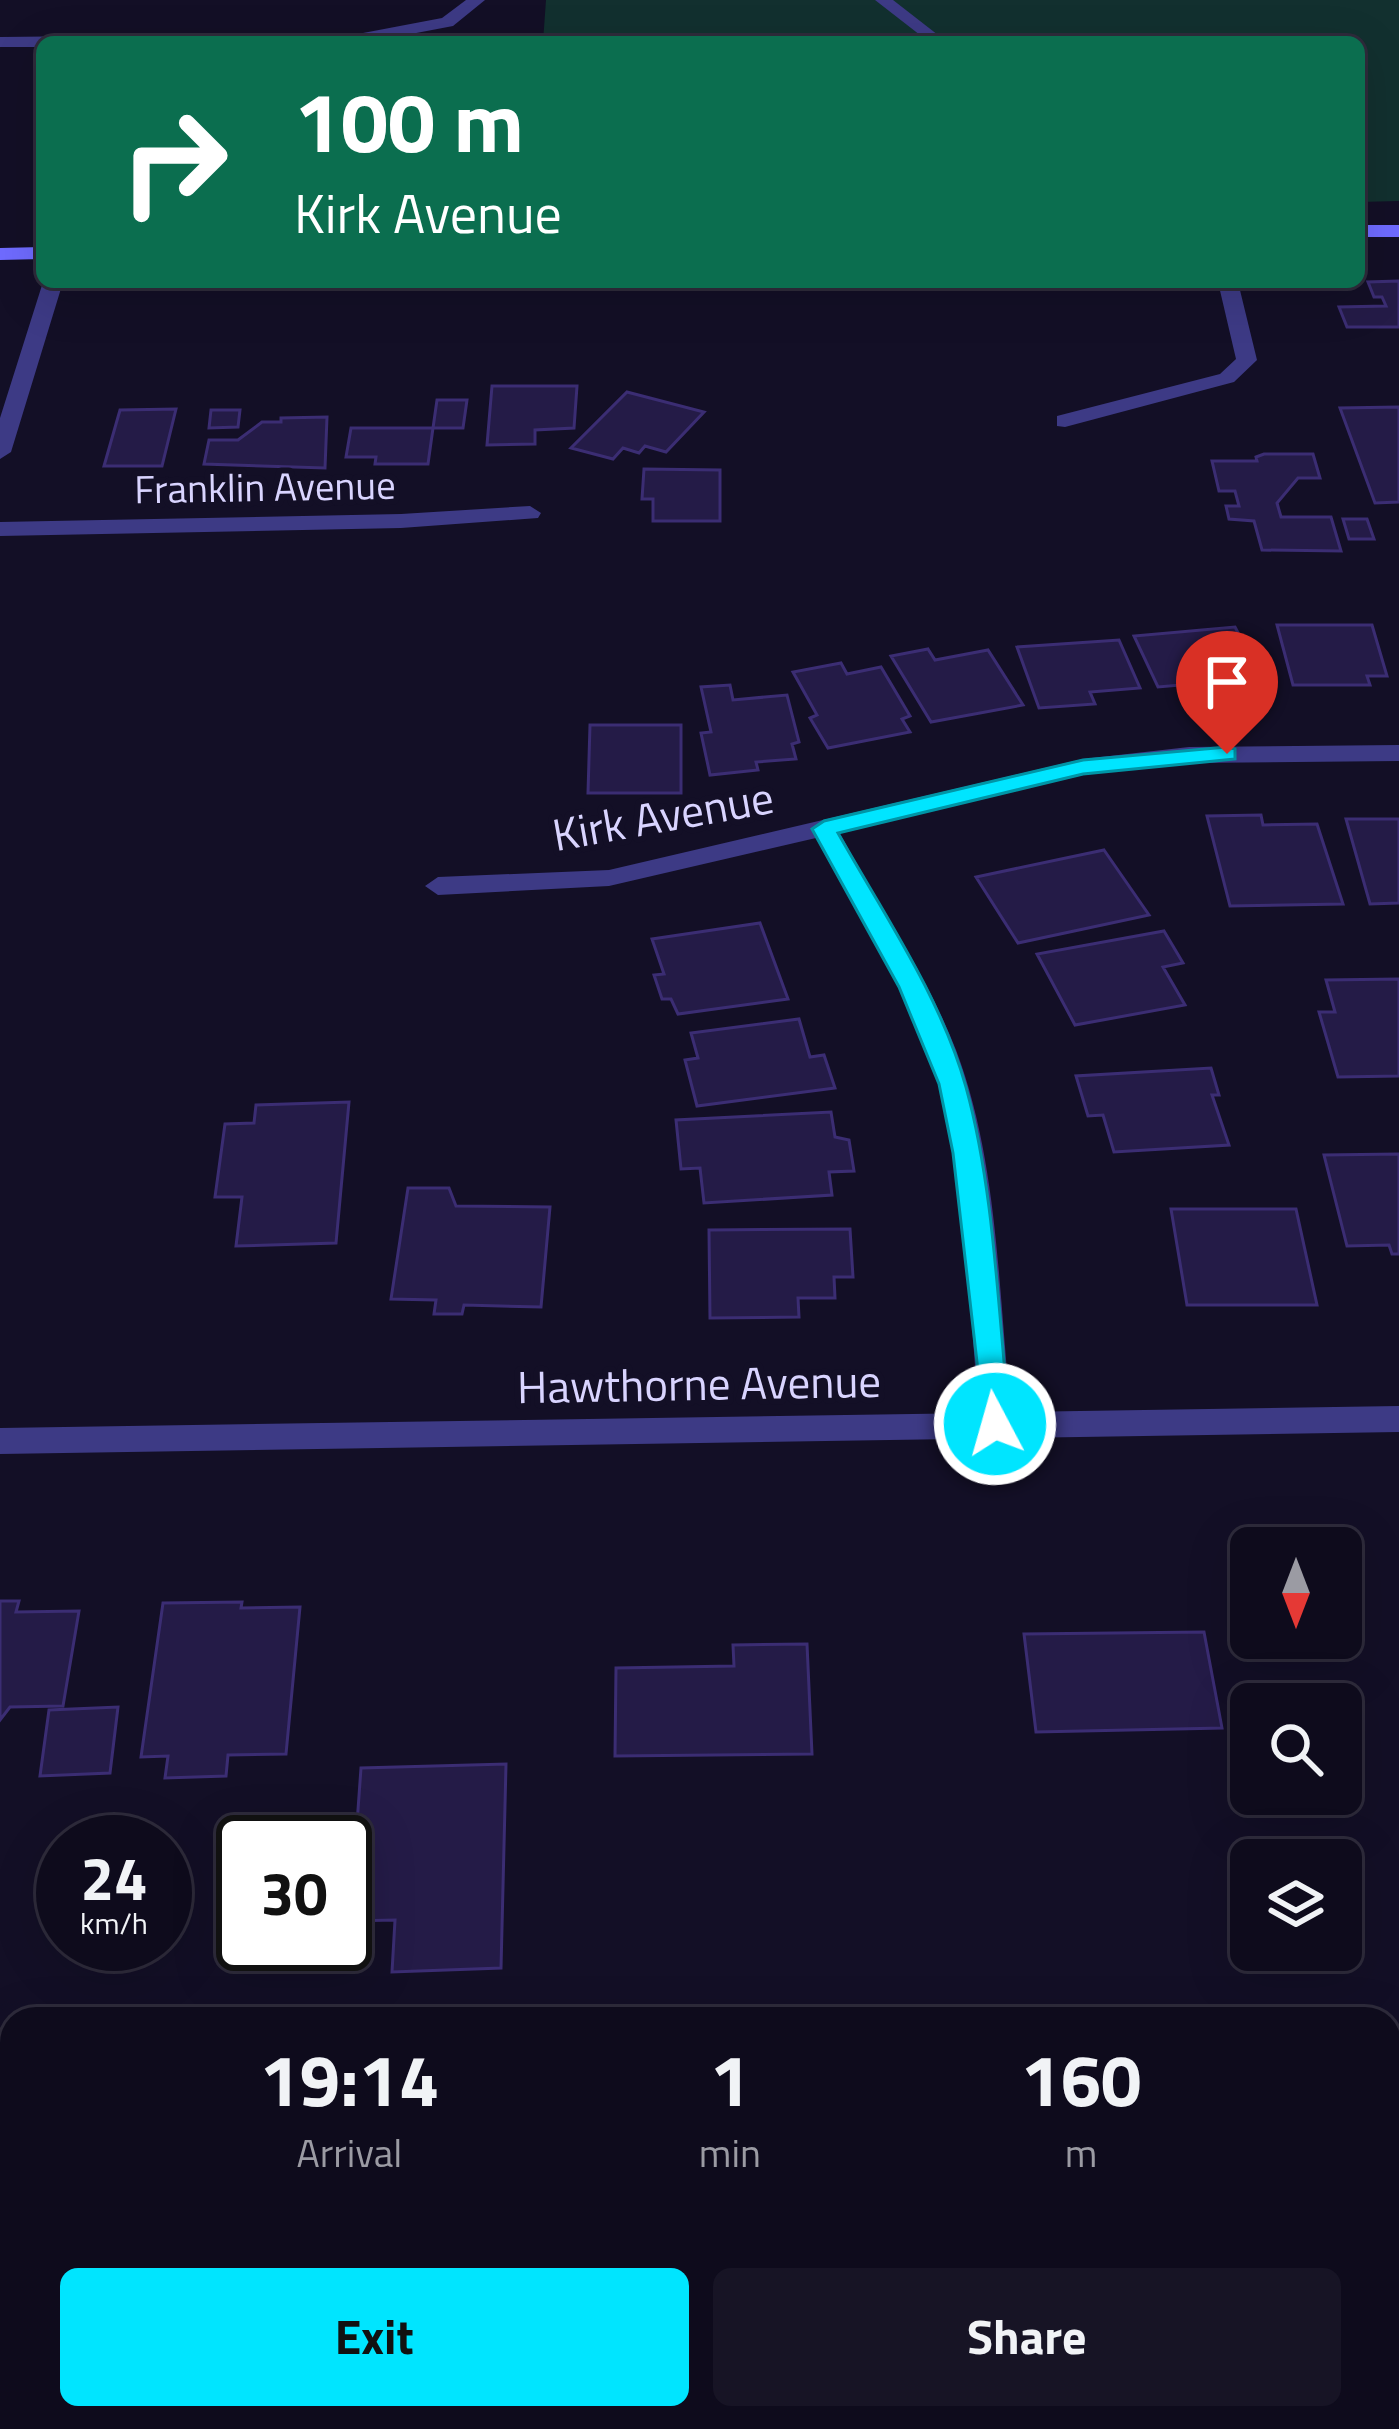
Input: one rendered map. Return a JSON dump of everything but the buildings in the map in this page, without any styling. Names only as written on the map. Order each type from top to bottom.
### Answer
[{"type":"street","points":[[374,36],[447,22],[477,0]]},
{"type":"street","points":[[0,42],[36,42]]},
{"type":"street","points":[[1365,231],[1399,231]]},
{"type":"street","points":[[0,254],[36,253]]},
{"type":"street","points":[[0,452],[51,288]]},
{"type":"street","points":[[1065,421],[1227,378],[1247,360],[1229,288]]},
{"type":"street","name":"Franklin Avenue","points":[[0,529],[401,521],[530,513]]},
{"type":"street","name":"Kirk Avenue","points":[[438,886],[609,878],[1083,767],[1189,755],[1399,753]]},
{"type":"street","points":[[824,829],[911,987],[952,1084],[966,1153],[995,1424]]},
{"type":"street","name":"Hawthorne Avenue","points":[[0,1441],[1399,1418]]},
{"type":"lane","points":[[883,0],[931,36]]},
{"type":"green space","points":[[546,0],[1399,0],[1399,201],[1365,202],[1365,36],[543,36]]},
{"type":"route","points":[[995,1424],[966,1153],[952,1084],[911,987],[824,829],[1083,767],[1227,754]]}]
